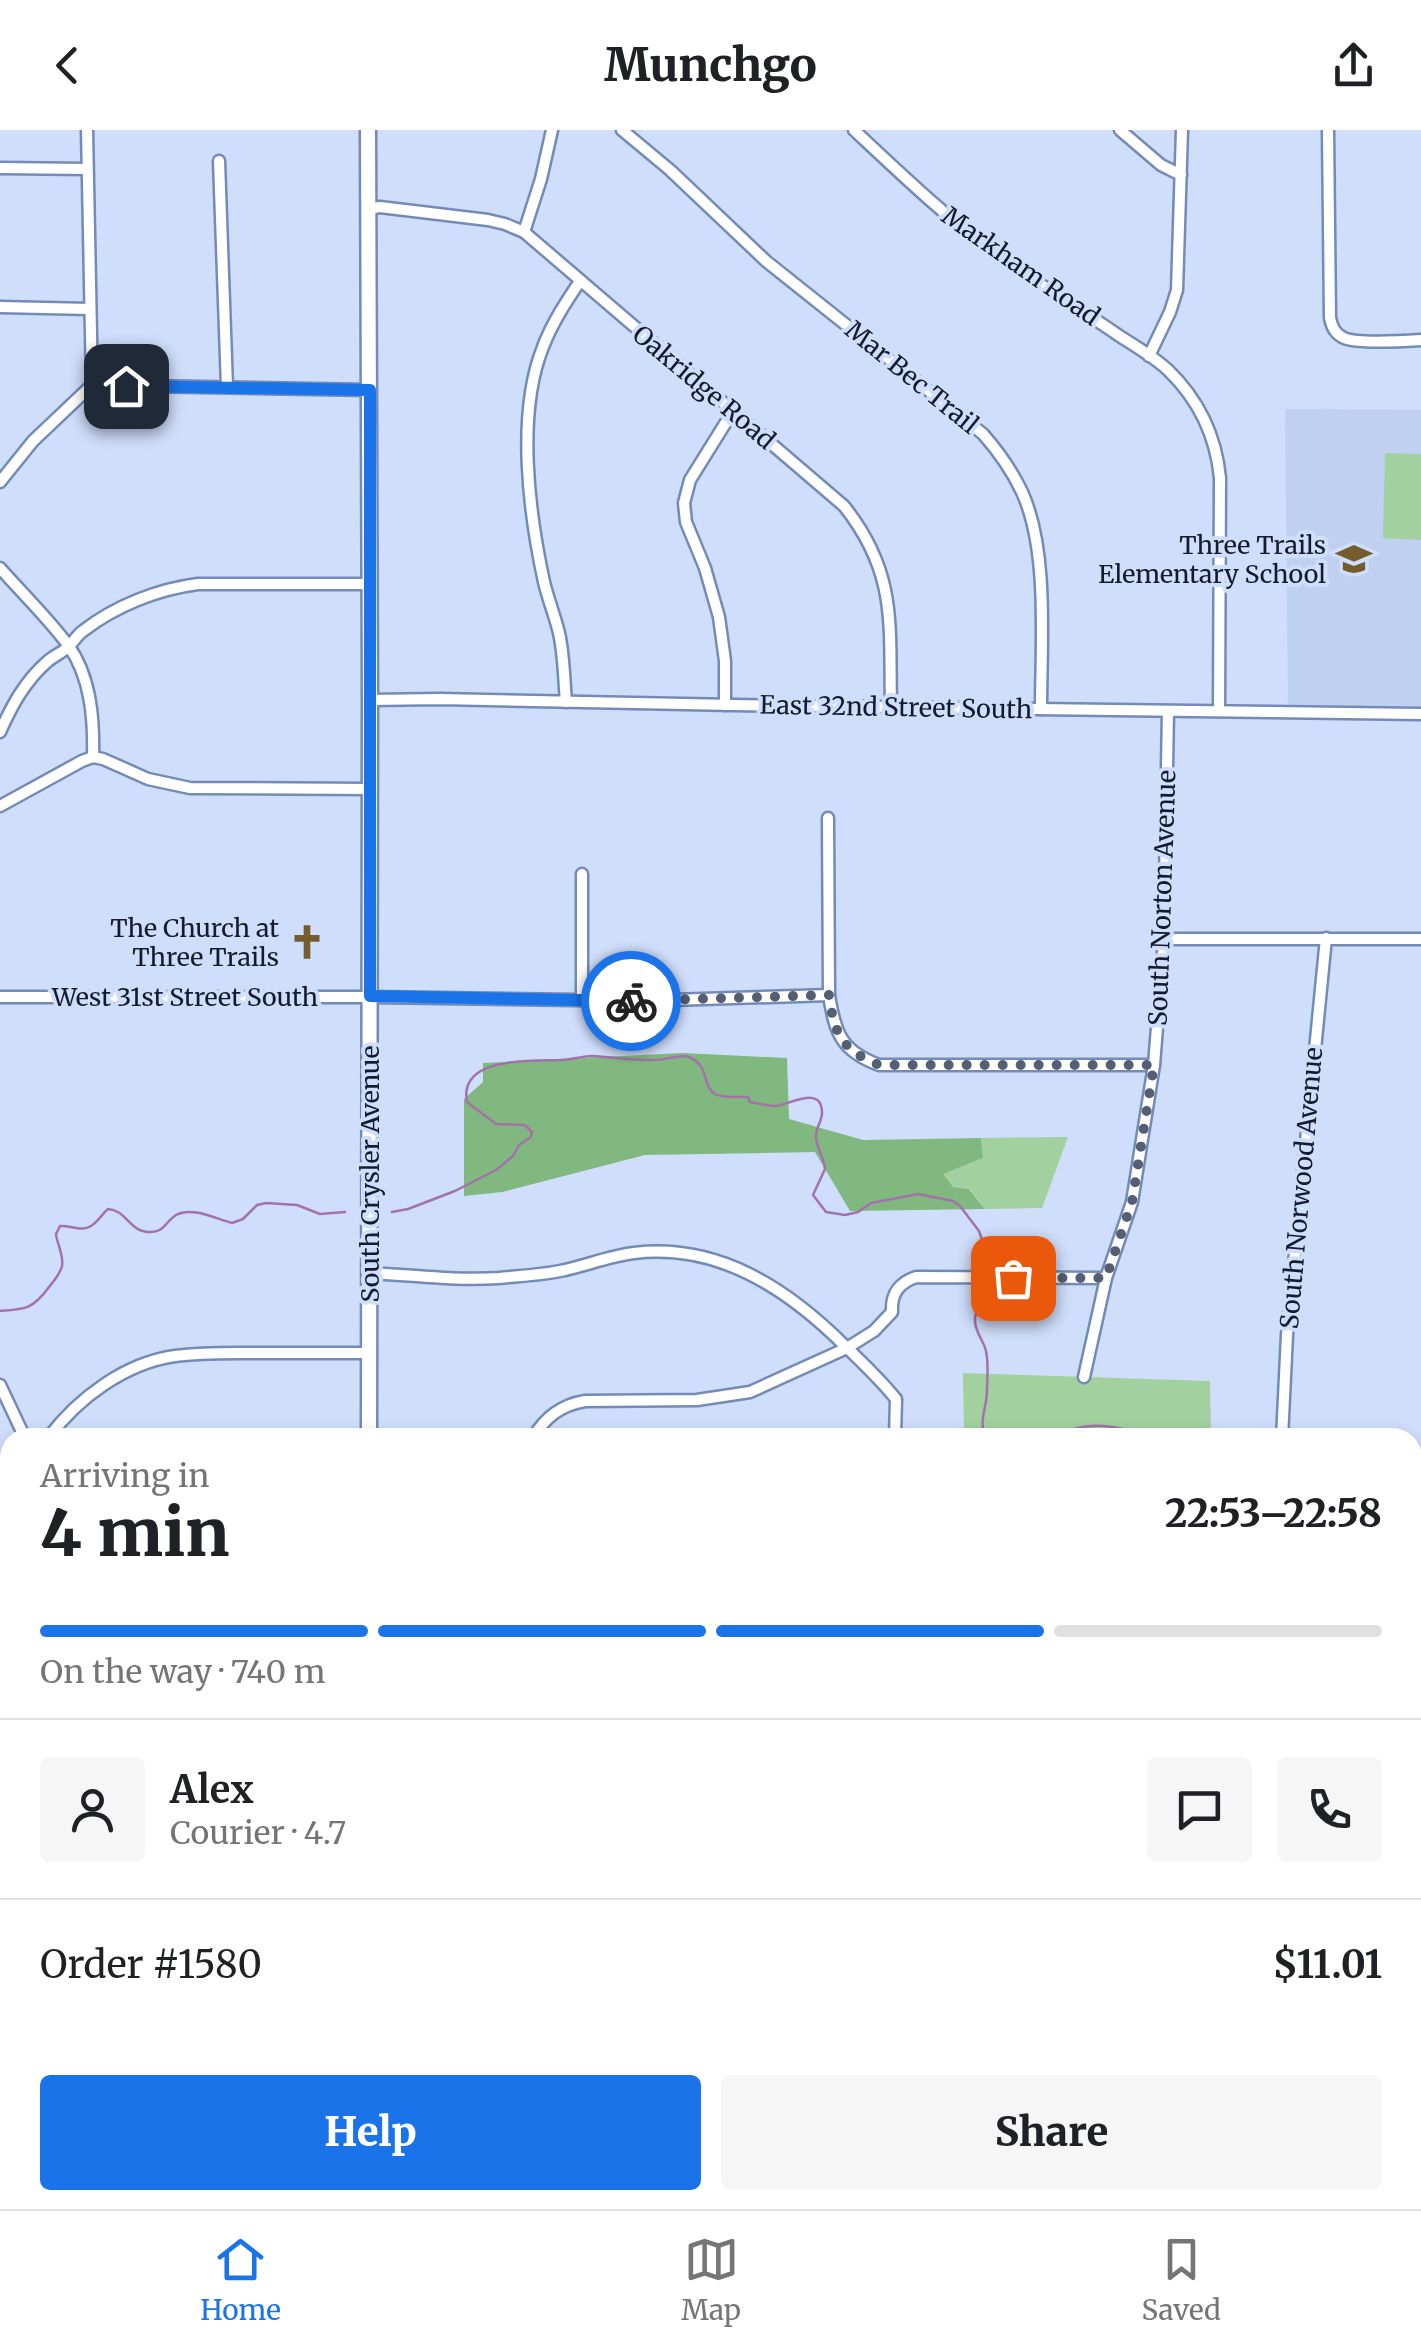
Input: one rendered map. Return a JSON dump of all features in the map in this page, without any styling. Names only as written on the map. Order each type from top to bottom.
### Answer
[{"type":"main road","name":"South Crysler Avenue","points":[[368,130],[369,1428]]},
{"type":"street","points":[[86,130],[92,385]]},
{"type":"street","points":[[524,232],[552,130]]},
{"type":"street","name":"Mar Bec Trail","points":[[622,130],[766,260],[983,434],[1000,454],[1022,491],[1036,540],[1040,568],[1042,709]]},
{"type":"street","name":"Markham Road","points":[[854,130],[962,229],[1148,356]]},
{"type":"street","points":[[1120,130],[1161,165],[1181,175]]},
{"type":"street","points":[[1182,130],[1177,290],[1148,356],[1167,369],[1194,401],[1212,434],[1218,456],[1219,711]]},
{"type":"street","points":[[1328,130],[1330,318],[1334,330],[1346,340],[1421,340]]},
{"type":"street","points":[[219,160],[226,387]]},
{"type":"street","points":[[0,168],[88,169]]},
{"type":"street","name":"Oakridge Road","points":[[368,209],[380,207],[488,220],[524,232],[844,506],[871,545],[882,573],[889,603],[891,707]]},
{"type":"street","points":[[566,702],[560,636],[532,517],[527,426],[531,388],[541,351],[556,316],[580,281]]},
{"type":"street","points":[[0,306],[90,309]]},
{"type":"street","points":[[0,482],[33,441],[92,385],[370,390]]},
{"type":"street","points":[[726,705],[719,617],[686,522],[684,503],[690,480],[733,411]]},
{"type":"street","points":[[0,568],[70,646],[91,702],[92,758]]},
{"type":"street","points":[[0,732],[16,697],[34,675],[81,632],[124,606],[180,586],[198,584],[370,584]]},
{"type":"street","name":"East 32nd Street South","points":[[370,700],[1421,714]]},
{"type":"street","name":"South Norton Avenue","points":[[1084,1376],[1106,1278],[1132,1202],[1154,1065],[1164,939],[1168,711]]},
{"type":"street","points":[[0,806],[92,758],[103,759],[148,780],[190,788],[370,789]]},
{"type":"street","points":[[828,818],[829,995],[833,1023],[842,1041],[859,1057],[879,1065],[1154,1065]]},
{"type":"street","points":[[582,874],[582,1000]]},
{"type":"street","name":"South Norwood Avenue","points":[[1282,1428],[1287,1335],[1326,938]]},
{"type":"street","points":[[1164,939],[1421,939]]},
{"type":"street","name":"West 31st Street South","points":[[0,996],[640,1001],[829,995]]},
{"type":"street","points":[[370,1274],[498,1278],[558,1272],[631,1253],[660,1251],[690,1254],[731,1266],[777,1288],[814,1315],[876,1374],[896,1399],[895,1428]]},
{"type":"street","points":[[541,1428],[550,1416],[584,1401],[697,1400],[750,1392],[847,1348],[874,1330],[892,1312],[895,1290],[916,1277],[1106,1278]]},
{"type":"street","points":[[55,1428],[85,1398],[148,1362],[198,1354],[370,1354]]},
{"type":"street","points":[[0,1384],[21,1428]]},
{"type":"shaded area","name":"Three Trails Elementary School","points":[[1285,409],[1421,410],[1421,709],[1288,708]]},
{"type":"green space","points":[[1385,453],[1421,454],[1421,540],[1383,538]]},
{"type":"green space","points":[[683,1053],[787,1058],[789,1119],[863,1140],[981,1138],[983,1158],[943,1174],[953,1187],[969,1189],[985,1209],[850,1211],[815,1152],[645,1155],[502,1192],[464,1196],[464,1099],[483,1082],[483,1063]]},
{"type":"green space","points":[[1068,1137],[1042,1208],[985,1209],[970,1189],[953,1187],[942,1174],[983,1158],[981,1138]]},
{"type":"green space","points":[[963,1373],[1210,1381],[1211,1428],[964,1428]]},
{"type":"waterway","points":[[392,1212],[455,1191],[496,1170],[531,1137],[532,1132],[525,1125],[496,1124],[467,1102],[467,1087],[485,1069],[500,1064],[588,1056],[647,1060],[686,1056],[699,1064],[711,1090],[719,1096],[748,1097],[750,1102],[775,1106],[803,1098],[817,1100],[822,1114],[816,1138],[825,1169],[813,1195],[826,1212],[845,1215],[871,1203],[918,1194],[953,1201],[979,1231],[986,1251],[985,1269]]},
{"type":"waterway","points":[[0,1311],[33,1304],[57,1277],[62,1262],[56,1234],[60,1226],[87,1228],[108,1209],[137,1229],[149,1232],[161,1229],[182,1213],[232,1223],[266,1203],[297,1205],[320,1214],[345,1212]]},
{"type":"waterway","points":[[984,1428],[987,1356],[975,1321],[986,1283]]},
{"type":"waterway","points":[[1079,1428],[1116,1428]]},
{"type":"way so far","points":[[631,1001],[829,995],[833,1023],[842,1041],[859,1057],[879,1065],[1154,1065],[1132,1202],[1106,1278],[1013,1278]]},
{"type":"place","name":"Three Trails Elementary School","points":[[1354,559]]},
{"type":"place","name":"The Church at Three Trails","points":[[307,942]]},
{"type":"route","points":[[126,386],[370,390],[370,996],[631,1001]]}]
